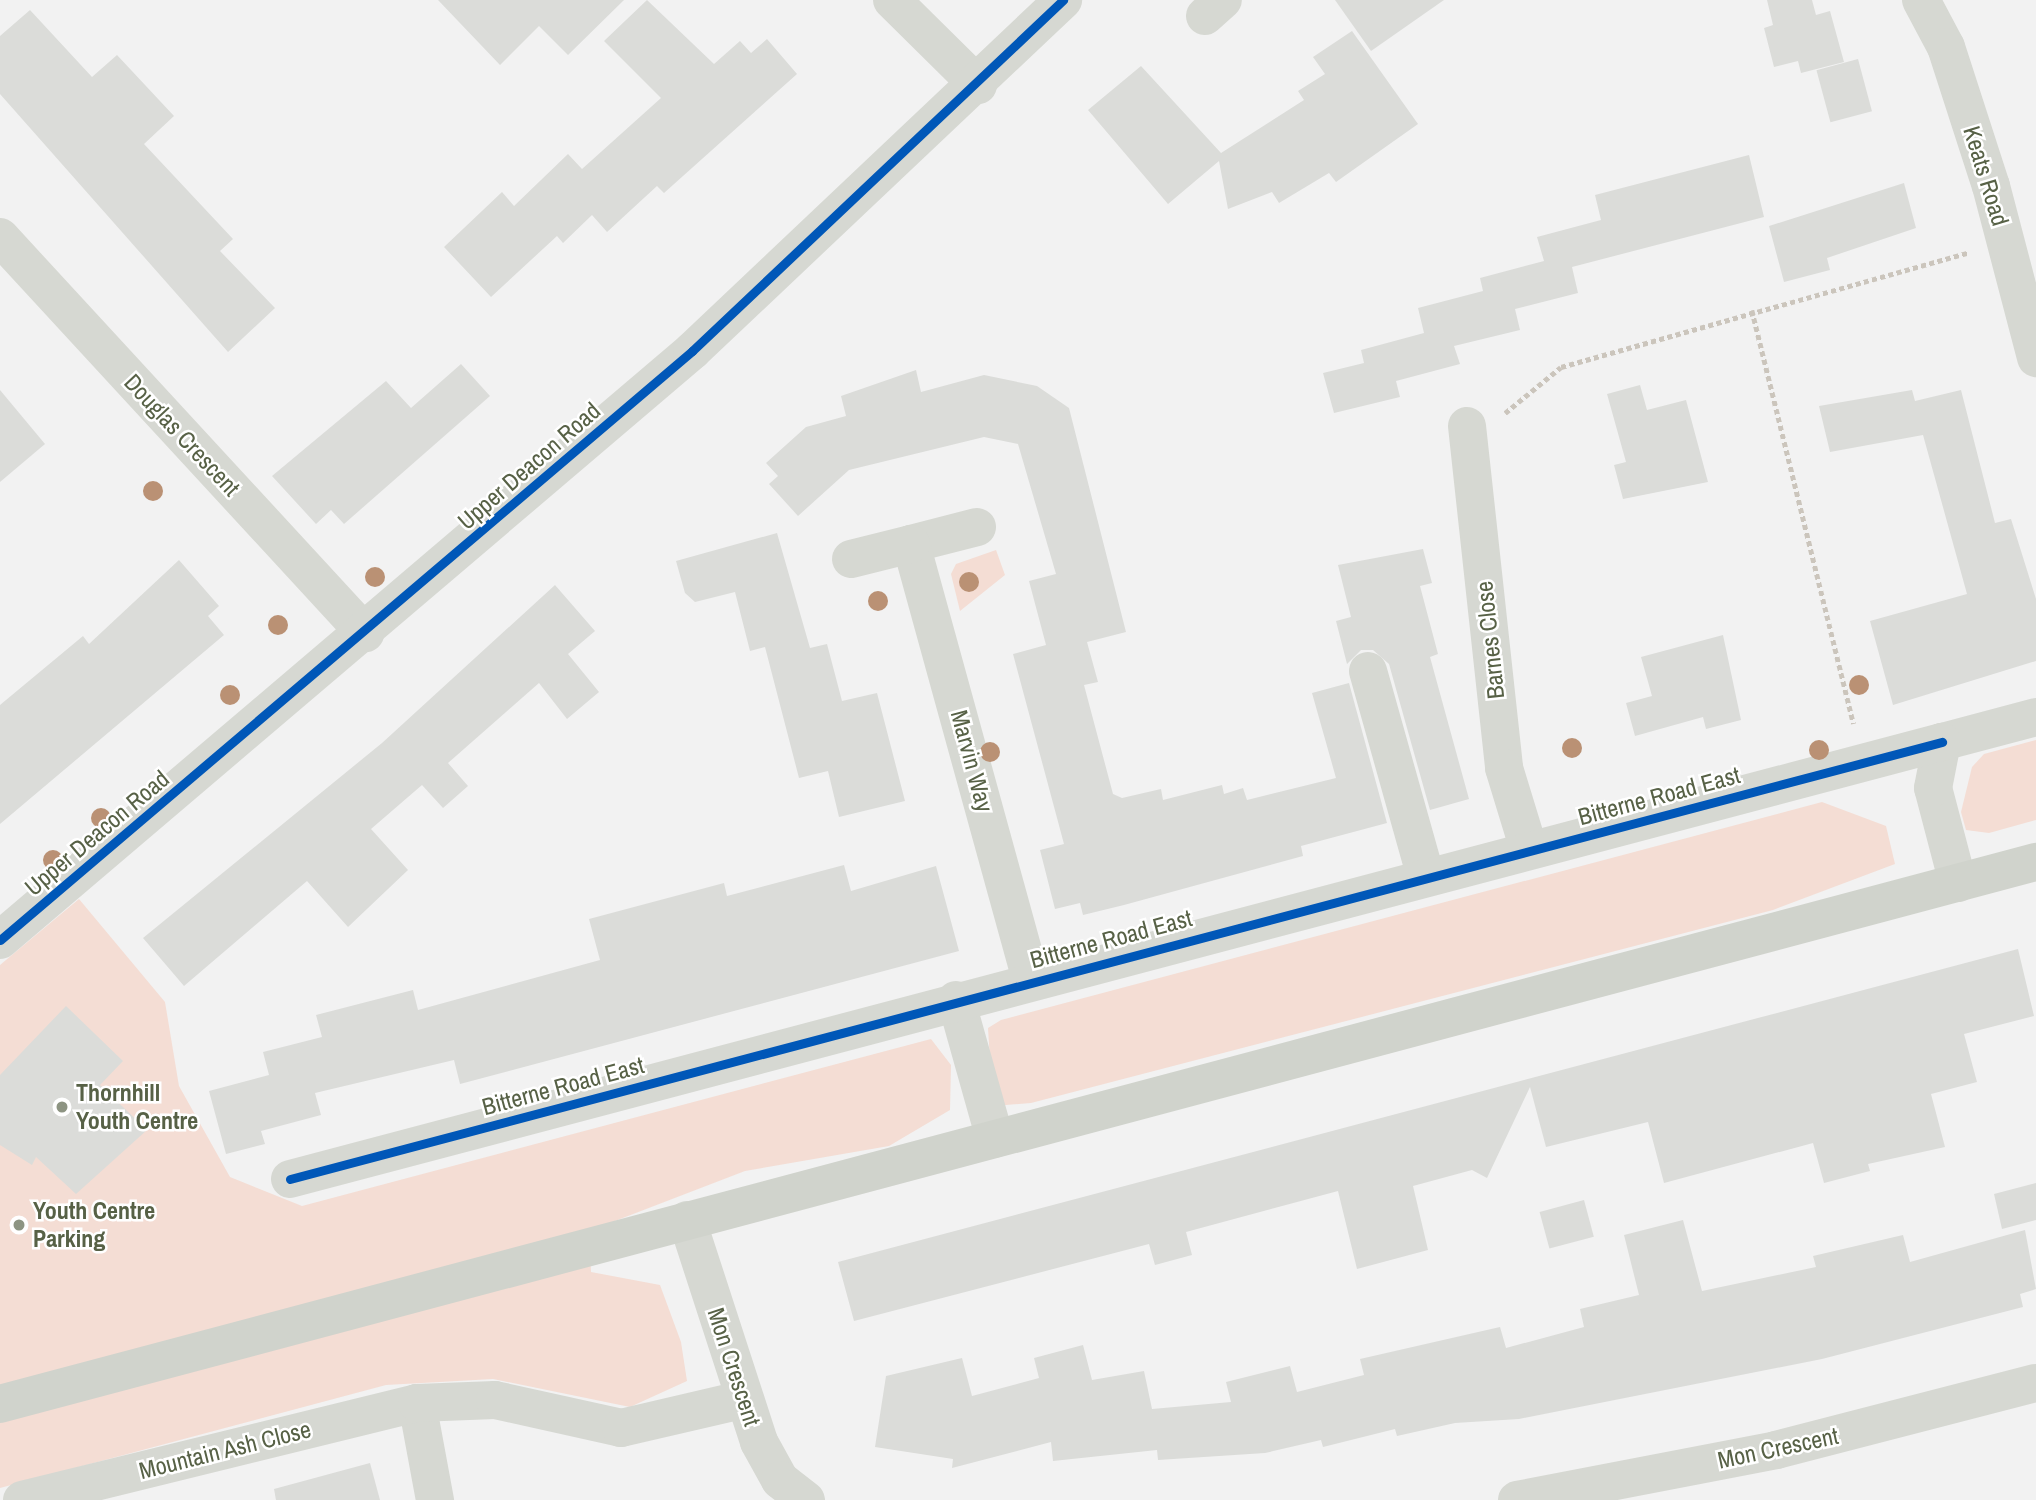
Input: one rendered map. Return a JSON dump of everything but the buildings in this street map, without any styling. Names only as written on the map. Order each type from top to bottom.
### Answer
[{"type":"main road","points":[[0,1404],[2036,862]]},
{"type":"street","points":[[892,0],[978,85]]},
{"type":"street","name":"Upper Deacon Road","points":[[0,940],[365,633],[692,351],[978,85],[1063,0]]},
{"type":"street","name":"Keats Road","points":[[1921,0],[1946,47],[2006,243],[2036,358]]},
{"type":"street","name":"Douglas Crescent","points":[[0,237],[365,633]]},
{"type":"street","name":"Barnes Close","points":[[1469,439],[1504,768],[1529,850]]},
{"type":"street","points":[[851,559],[977,527]]},
{"type":"street","name":"Marvin Way","points":[[911,544],[1031,979]]},
{"type":"street","points":[[1368,671],[1426,877]]},
{"type":"street","name":"Bitterne Road East","points":[[290,1180],[1031,979],[2036,717]]},
{"type":"street","points":[[1942,742],[1933,788],[1958,883]]},
{"type":"street","points":[[956,1000],[995,1139]]},
{"type":"street","name":"Mon Crescent","points":[[687,1220],[741,1400],[780,1480],[806,1500]]},
{"type":"street","name":"Mon Crescent","points":[[1517,1500],[1776,1450],[2036,1383]]},
{"type":"street","name":"Mountain Ash Close","points":[[29,1499],[417,1403],[495,1400],[621,1428],[741,1400]]},
{"type":"street","points":[[417,1403],[435,1500]]},
{"type":"path","points":[[1469,439],[1523,393],[1561,367],[1752,310],[2006,243]]},
{"type":"path","points":[[1752,310],[1864,762]]},
{"type":"shaded area","points":[[996,550],[1005,575],[960,611],[951,574],[956,564]]},
{"type":"shaded area","points":[[2036,740],[2036,820],[1989,833],[1966,830],[1961,812],[1972,767],[1984,754]]},
{"type":"shaded area","points":[[1822,802],[1886,826],[1895,864],[1773,910],[1031,1103],[993,1106],[988,1028],[1001,1020]]},
{"type":"shaded area","points":[[79,899],[165,1002],[179,1086],[230,1177],[302,1206],[931,1039],[951,1065],[950,1110],[889,1146],[745,1171],[589,1231],[591,1272],[660,1285],[681,1342],[687,1381],[630,1407],[493,1379],[386,1385],[0,1488],[0,965]]},
{"type":"cycle path","points":[[0,940],[692,351],[1063,0]]},
{"type":"cycle path","points":[[290,1179],[1942,742]]},
{"type":"place","name":"Thornhill Youth Centre","points":[[62,1107]]},
{"type":"place","name":"Youth Centre Parking","points":[[19,1225]]}]
